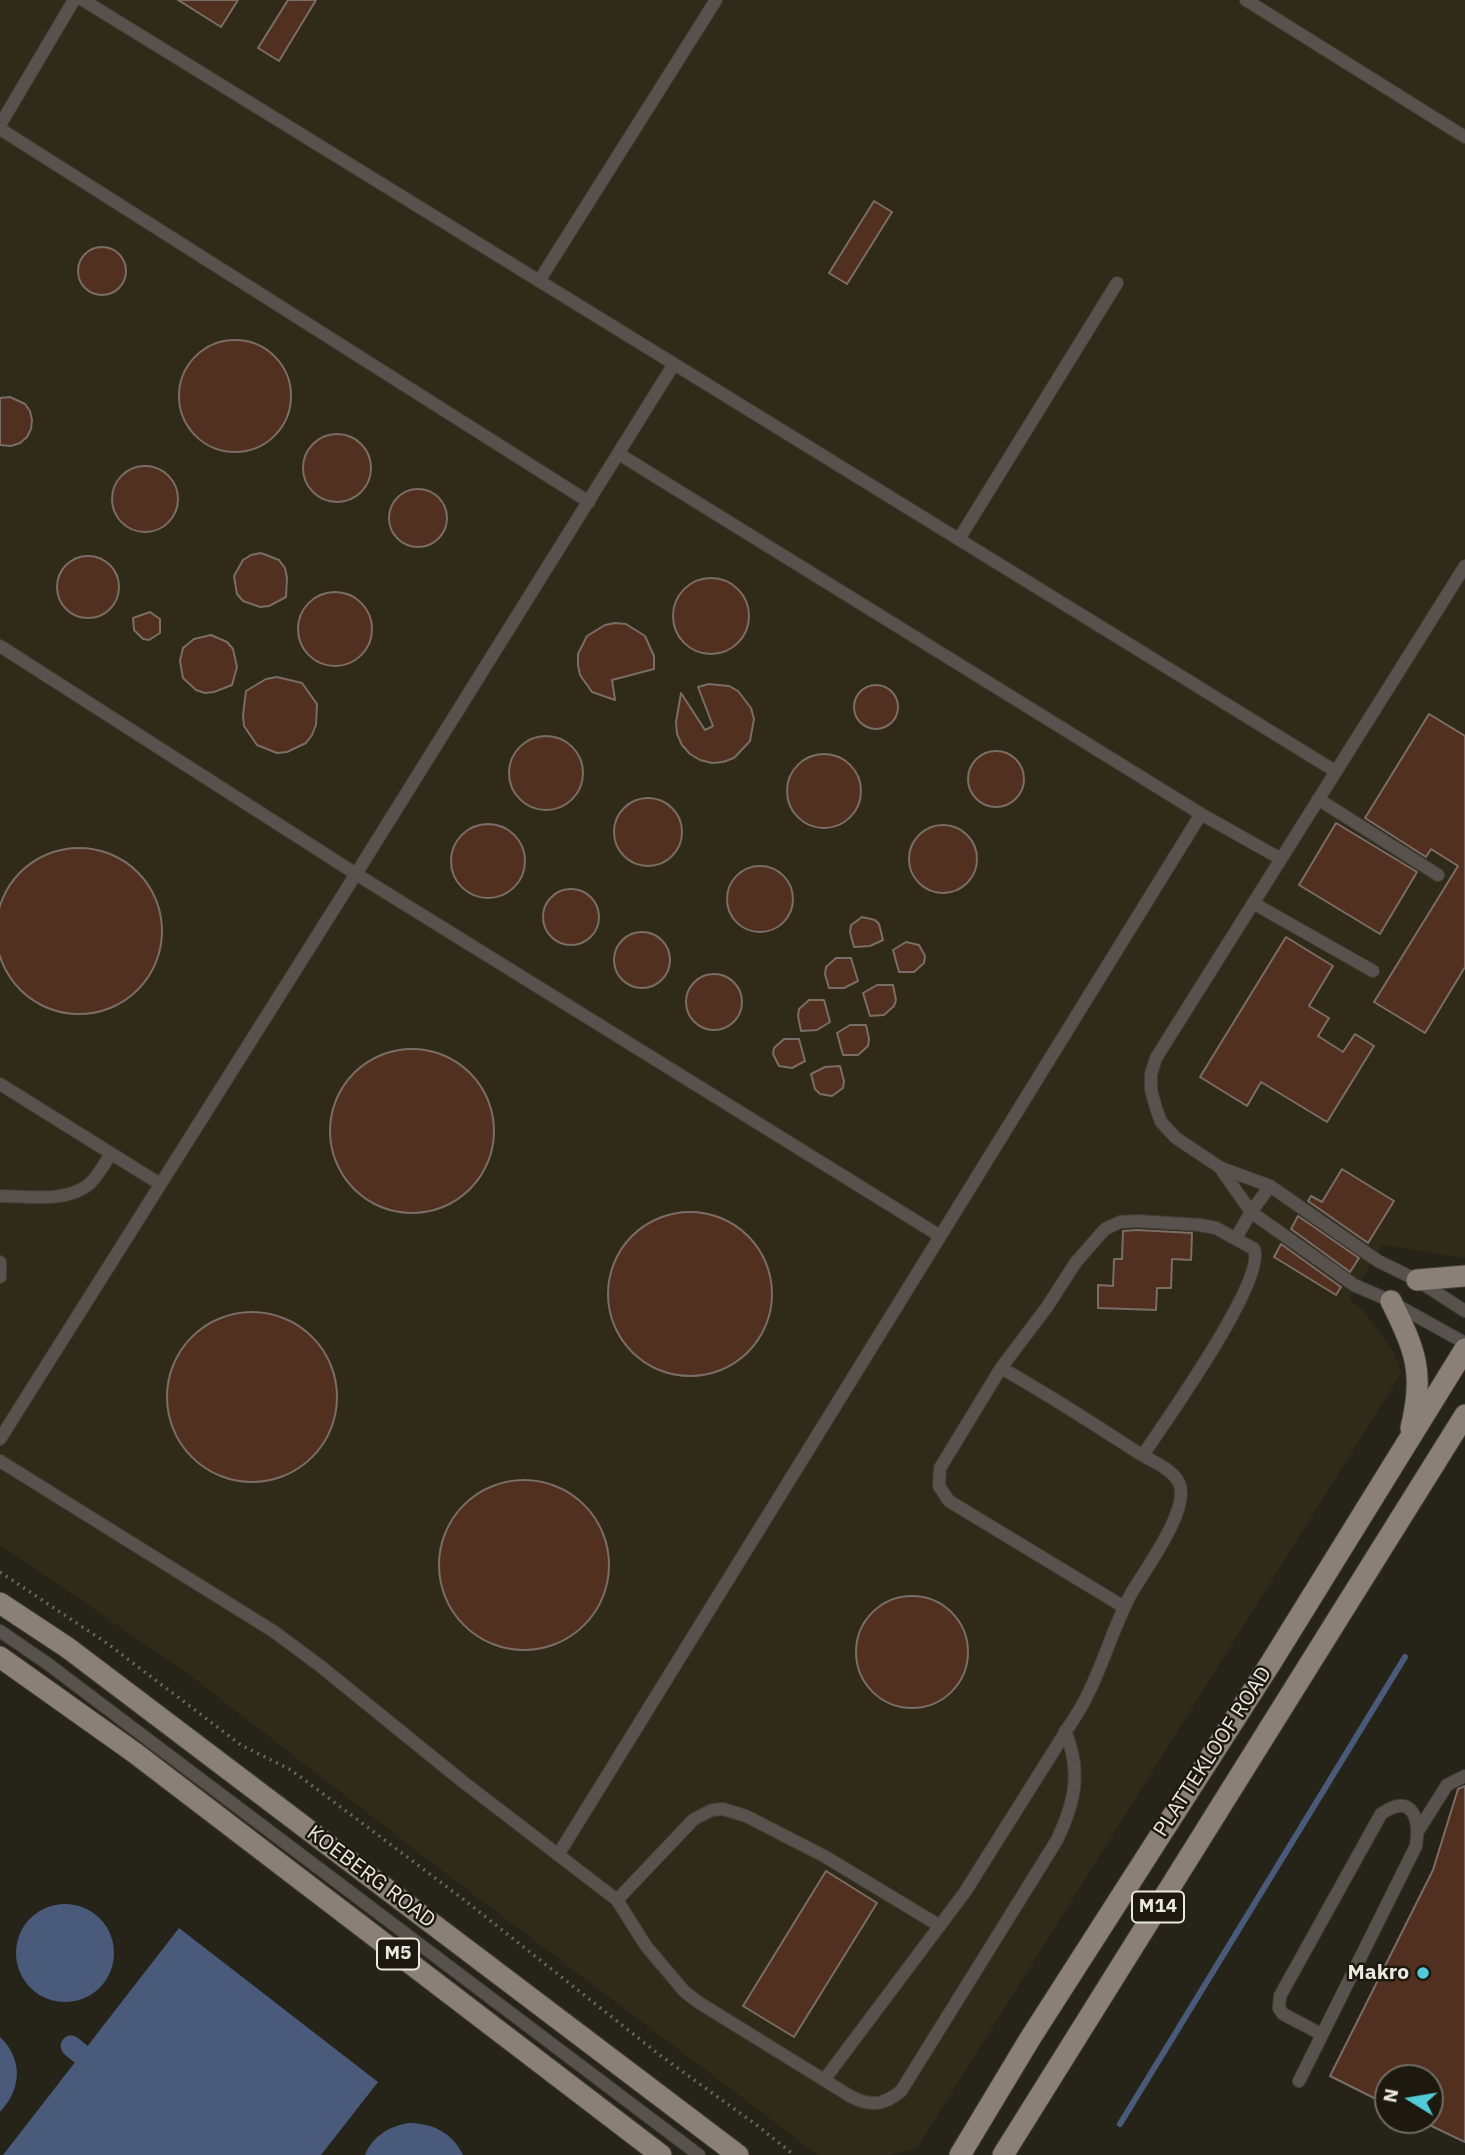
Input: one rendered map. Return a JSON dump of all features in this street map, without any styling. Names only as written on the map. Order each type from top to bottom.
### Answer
[{"type":"main road","points":[[1417,1280],[1465,1276]]},
{"type":"main road","points":[[1391,1301],[1410,1340],[1418,1370],[1415,1409],[1407,1443]]},
{"type":"main road","name":"PLATTEKLOOF ROAD","points":[[960,2155],[1465,1349]]},
{"type":"main road","name":"PLATTEKLOOF ROAD","points":[[1003,2155],[1465,1415]]},
{"type":"main road","points":[[1447,1445],[1465,1431]]},
{"type":"main road","name":"KOEBERG ROAD","points":[[0,1603],[78,1656],[738,2155]]},
{"type":"main road","name":"M5","points":[[0,1657],[135,1754],[660,2155]]},
{"type":"lane","points":[[74,0],[0,127],[589,502]]},
{"type":"lane","points":[[83,0],[1335,771]]},
{"type":"lane","points":[[539,281],[716,0]]},
{"type":"lane","points":[[1246,0],[1465,137]]},
{"type":"lane","points":[[959,539],[1117,283]]},
{"type":"lane","points":[[0,1439],[674,363]]},
{"type":"lane","points":[[619,454],[1201,814],[1280,859]]},
{"type":"lane","points":[[1465,566],[1156,1058],[1151,1074],[1152,1090],[1161,1122],[1176,1138],[1221,1168],[1270,1185],[1378,1261],[1417,1280],[1465,1311]]},
{"type":"lane","points":[[0,646],[356,874],[940,1236]]},
{"type":"lane","points":[[1318,799],[1438,875]]},
{"type":"lane","points":[[558,1855],[1201,814]]},
{"type":"lane","points":[[1253,903],[1373,971]]},
{"type":"lane","points":[[0,1084],[160,1184]]},
{"type":"lane","points":[[0,1196],[55,1196],[76,1192],[95,1178],[111,1154]]},
{"type":"lane","points":[[1221,1168],[1251,1212],[1354,1285],[1391,1301],[1465,1343]]},
{"type":"lane","points":[[1236,1238],[1270,1185]]},
{"type":"lane","points":[[1124,1607],[965,1512],[943,1494],[938,1479],[940,1468],[1002,1368],[1076,1262],[1105,1229],[1120,1222],[1138,1221],[1216,1228],[1249,1245],[1256,1254],[1246,1290],[1218,1341],[1143,1455]]},
{"type":"lane","points":[[0,1262],[0,1277]]},
{"type":"lane","points":[[824,2080],[989,1856],[1090,1692],[1124,1607],[1171,1527],[1182,1494],[1174,1475],[1063,1403],[1002,1368]]},
{"type":"lane","points":[[0,1461],[273,1631],[319,1665],[617,1900],[646,1946],[684,1991],[824,2080],[866,2103],[881,2103],[901,2091],[1057,1840],[1067,1819],[1074,1790],[1076,1761],[1065,1731]]},
{"type":"lane","points":[[0,1631],[48,1664],[699,2155]]},
{"type":"lane","points":[[1418,1831],[1447,1786],[1465,1776]]},
{"type":"lane","points":[[1299,2081],[1416,1846],[1418,1831],[1414,1814],[1408,1808],[1394,1807],[1381,1814],[1280,1996],[1279,2008],[1283,2014],[1321,2034]]},
{"type":"lane","points":[[617,1900],[694,1819],[712,1810],[723,1809],[747,1816],[824,1856],[940,1926]]},
{"type":"path","points":[[0,1572],[108,1644],[241,1745],[290,1770],[320,1791],[463,1899],[660,2056],[794,2155]]},
{"type":"shaded area","points":[[0,0],[1465,0],[1465,1258],[1382,1245],[1349,1300],[1363,1310],[1393,1351],[1402,1372],[917,2148],[890,2155],[818,2155],[449,1876],[183,1670],[0,1545]]},
{"type":"water","points":[[65,1904],[84,1908],[100,1918],[110,1934],[114,1953],[110,1972],[100,1988],[84,1998],[65,2002],[46,1998],[30,1988],[20,1972],[16,1953],[20,1934],[30,1918],[46,1908]]},
{"type":"water","points":[[179,1928],[378,2082],[321,2155],[3,2155]]},
{"type":"water","points":[[0,2037],[13,2055],[17,2074],[13,2094],[0,2112]]},
{"type":"water","points":[[408,2123],[440,2130],[453,2140],[463,2155],[365,2155],[382,2133]]},
{"type":"building","points":[[178,0],[238,0],[221,27]]},
{"type":"building","points":[[288,0],[316,0],[279,61],[258,48]]},
{"type":"building","points":[[874,201],[892,212],[847,284],[829,273]]},
{"type":"building","points":[[102,247],[119,254],[126,271],[119,288],[102,295],[85,288],[78,271],[85,254]]},
{"type":"building","points":[[235,340],[257,344],[275,356],[287,374],[291,396],[287,418],[275,436],[257,448],[235,452],[213,448],[195,436],[183,418],[179,396],[183,374],[195,356],[213,344]]},
{"type":"building","points":[[10,397],[25,404],[30,411],[31,429],[20,443],[0,445],[0,398]]},
{"type":"building","points":[[330,434],[344,434],[356,439],[366,449],[371,468],[366,487],[356,497],[344,502],[330,502],[318,497],[308,487],[303,475],[303,461],[308,449],[318,439]]},
{"type":"building","points":[[145,466],[158,469],[168,476],[175,486],[178,499],[175,512],[168,522],[158,529],[145,532],[132,529],[122,522],[115,512],[112,499],[115,486],[122,476],[132,469]]},
{"type":"building","points":[[418,489],[429,491],[442,502],[447,518],[445,529],[434,542],[418,547],[407,545],[394,534],[389,518],[391,507],[402,494]]},
{"type":"building","points":[[261,553],[279,560],[285,568],[287,578],[286,597],[269,606],[260,607],[243,601],[237,594],[234,576],[243,560]]},
{"type":"building","points":[[88,556],[110,565],[119,587],[110,609],[88,618],[66,609],[57,587],[66,565]]},
{"type":"building","points":[[711,578],[725,581],[738,589],[746,602],[749,616],[746,630],[738,643],[725,651],[711,654],[697,651],[684,643],[676,630],[673,616],[676,602],[684,589],[697,581]]},
{"type":"building","points":[[335,592],[349,595],[361,603],[369,615],[372,629],[369,643],[361,655],[349,663],[335,666],[321,663],[309,655],[301,643],[298,629],[301,615],[309,603],[321,595]]},
{"type":"building","points":[[150,612],[160,619],[160,633],[149,640],[143,639],[134,630],[133,618]]},
{"type":"building","points":[[626,624],[645,636],[654,656],[654,669],[612,680],[615,700],[592,692],[580,675],[578,654],[587,636],[605,625]]},
{"type":"building","points":[[211,635],[227,642],[233,649],[237,667],[232,685],[205,693],[196,690],[183,678],[180,661],[183,648],[194,639]]},
{"type":"building","points":[[277,677],[302,683],[317,704],[316,725],[306,743],[287,752],[277,753],[257,745],[244,726],[243,715],[246,691],[266,679]]},
{"type":"building","points":[[709,684],[729,686],[738,691],[751,708],[754,719],[750,741],[734,758],[723,762],[712,763],[690,754],[677,734],[676,722],[681,693],[705,730],[713,726],[698,687]]},
{"type":"building","points":[[876,685],[891,692],[898,707],[891,722],[876,729],[861,722],[854,707],[861,692]]},
{"type":"building","points":[[1429,714],[1465,736],[1465,967],[1425,1033],[1374,1002],[1458,866],[1431,849],[1426,857],[1365,818]]},
{"type":"building","points":[[546,736],[567,742],[577,752],[583,773],[577,794],[567,804],[546,810],[525,804],[515,794],[509,773],[515,752],[525,742]]},
{"type":"building","points":[[996,751],[1007,753],[1016,759],[1022,768],[1022,790],[1016,799],[1007,805],[996,807],[985,805],[976,799],[970,790],[968,779],[970,768],[976,759],[985,753]]},
{"type":"building","points":[[824,754],[838,757],[850,765],[858,777],[861,791],[858,805],[850,817],[838,825],[824,828],[810,825],[798,817],[790,805],[787,791],[790,777],[798,765],[810,757]]},
{"type":"building","points":[[648,798],[661,801],[672,808],[679,819],[682,832],[679,845],[672,856],[661,863],[648,866],[635,863],[624,856],[617,845],[614,832],[617,819],[624,808],[635,801]]},
{"type":"building","points":[[1336,823],[1417,872],[1380,934],[1299,885]]},
{"type":"building","points":[[488,824],[509,830],[519,840],[525,861],[519,882],[509,892],[488,898],[467,892],[457,882],[451,861],[457,840],[467,830]]},
{"type":"building","points":[[943,825],[956,828],[967,835],[974,846],[977,859],[974,872],[967,883],[956,890],[943,893],[930,890],[919,883],[912,872],[909,859],[912,846],[919,835],[930,828]]},
{"type":"building","points":[[79,848],[111,854],[138,872],[156,899],[162,931],[156,963],[138,990],[111,1008],[79,1014],[47,1008],[20,990],[2,963],[-4,931],[2,899],[20,872],[47,854]]},
{"type":"building","points":[[760,866],[773,869],[783,876],[790,886],[793,899],[790,912],[783,922],[773,929],[760,932],[747,929],[737,922],[730,912],[727,899],[730,886],[737,876],[747,869]]},
{"type":"building","points":[[571,889],[582,891],[591,897],[597,906],[597,928],[591,937],[582,943],[571,945],[560,943],[551,937],[545,928],[543,917],[545,906],[551,897],[560,891]]},
{"type":"building","points":[[862,917],[875,920],[879,924],[883,940],[870,946],[854,947],[851,925]]},
{"type":"building","points":[[642,932],[653,934],[662,940],[668,949],[668,971],[662,980],[653,986],[642,988],[631,986],[622,980],[616,971],[614,960],[616,949],[622,940],[631,934]]},
{"type":"building","points":[[1286,937],[1333,966],[1309,1006],[1329,1018],[1318,1036],[1343,1052],[1355,1034],[1374,1046],[1327,1122],[1261,1082],[1247,1106],[1200,1077]]},
{"type":"building","points":[[906,942],[919,945],[925,956],[924,963],[914,972],[899,972],[893,950]]},
{"type":"building","points":[[836,958],[851,958],[858,981],[844,988],[829,988],[826,967]]},
{"type":"building","points":[[714,974],[725,976],[734,982],[740,991],[740,1013],[734,1022],[725,1028],[714,1030],[703,1028],[694,1022],[688,1013],[686,1002],[688,991],[694,982],[703,976]]},
{"type":"building","points":[[877,985],[893,985],[896,1000],[894,1006],[884,1015],[870,1016],[863,993]]},
{"type":"building","points":[[809,1000],[824,1000],[830,1022],[817,1030],[801,1031],[799,1009]]},
{"type":"building","points":[[850,1025],[866,1025],[868,1046],[858,1055],[843,1055],[837,1033]]},
{"type":"building","points":[[784,1039],[799,1039],[805,1061],[792,1068],[779,1066],[773,1054],[774,1048]]},
{"type":"building","points":[[412,1049],[443,1055],[470,1073],[488,1100],[494,1131],[488,1162],[470,1189],[443,1207],[412,1213],[381,1207],[354,1189],[336,1162],[330,1131],[336,1100],[354,1073],[381,1055]]},
{"type":"building","points":[[840,1066],[843,1088],[832,1096],[820,1094],[815,1089],[811,1074],[825,1067]]},
{"type":"building","points":[[1342,1169],[1394,1201],[1368,1243],[1308,1201],[1311,1196],[1322,1202]]},
{"type":"building","points":[[690,1212],[721,1218],[748,1236],[766,1263],[772,1294],[766,1325],[748,1352],[721,1370],[690,1376],[659,1370],[632,1352],[614,1325],[608,1294],[614,1263],[632,1236],[659,1218]]},
{"type":"building","points":[[1298,1216],[1359,1258],[1350,1272],[1291,1229]]},
{"type":"building","points":[[1123,1231],[1192,1233],[1191,1260],[1172,1259],[1171,1288],[1157,1288],[1156,1310],[1098,1308],[1098,1285],[1113,1286],[1114,1259],[1122,1259]]},
{"type":"building","points":[[1281,1244],[1341,1287],[1336,1295],[1274,1257]]},
{"type":"building","points":[[252,1312],[284,1319],[312,1337],[330,1365],[337,1397],[330,1429],[312,1457],[284,1475],[252,1482],[220,1475],[192,1457],[174,1429],[167,1397],[174,1365],[192,1337],[220,1319]]},
{"type":"building","points":[[524,1480],[557,1486],[584,1505],[603,1532],[609,1565],[603,1598],[584,1625],[557,1644],[524,1650],[491,1644],[464,1625],[445,1598],[439,1565],[445,1532],[464,1505],[491,1486]]},
{"type":"building","points":[[912,1596],[934,1600],[952,1612],[964,1630],[968,1652],[964,1674],[952,1692],[934,1704],[912,1708],[890,1704],[872,1692],[860,1674],[856,1652],[860,1630],[872,1612],[890,1600]]},
{"type":"building","name":"Makro","points":[[1465,1786],[1465,2142],[1444,2132],[1444,2064],[1374,2064],[1374,2098],[1330,2076],[1433,1870],[1458,1789]]},
{"type":"building","points":[[826,1871],[877,1903],[794,2037],[743,2006]]},
{"type":"waterway","points":[[1120,2124],[1405,1657]]},
{"type":"waterway","points":[[71,2046],[102,2071]]},
{"type":"place","name":"Makro","points":[[1423,1973]]}]
